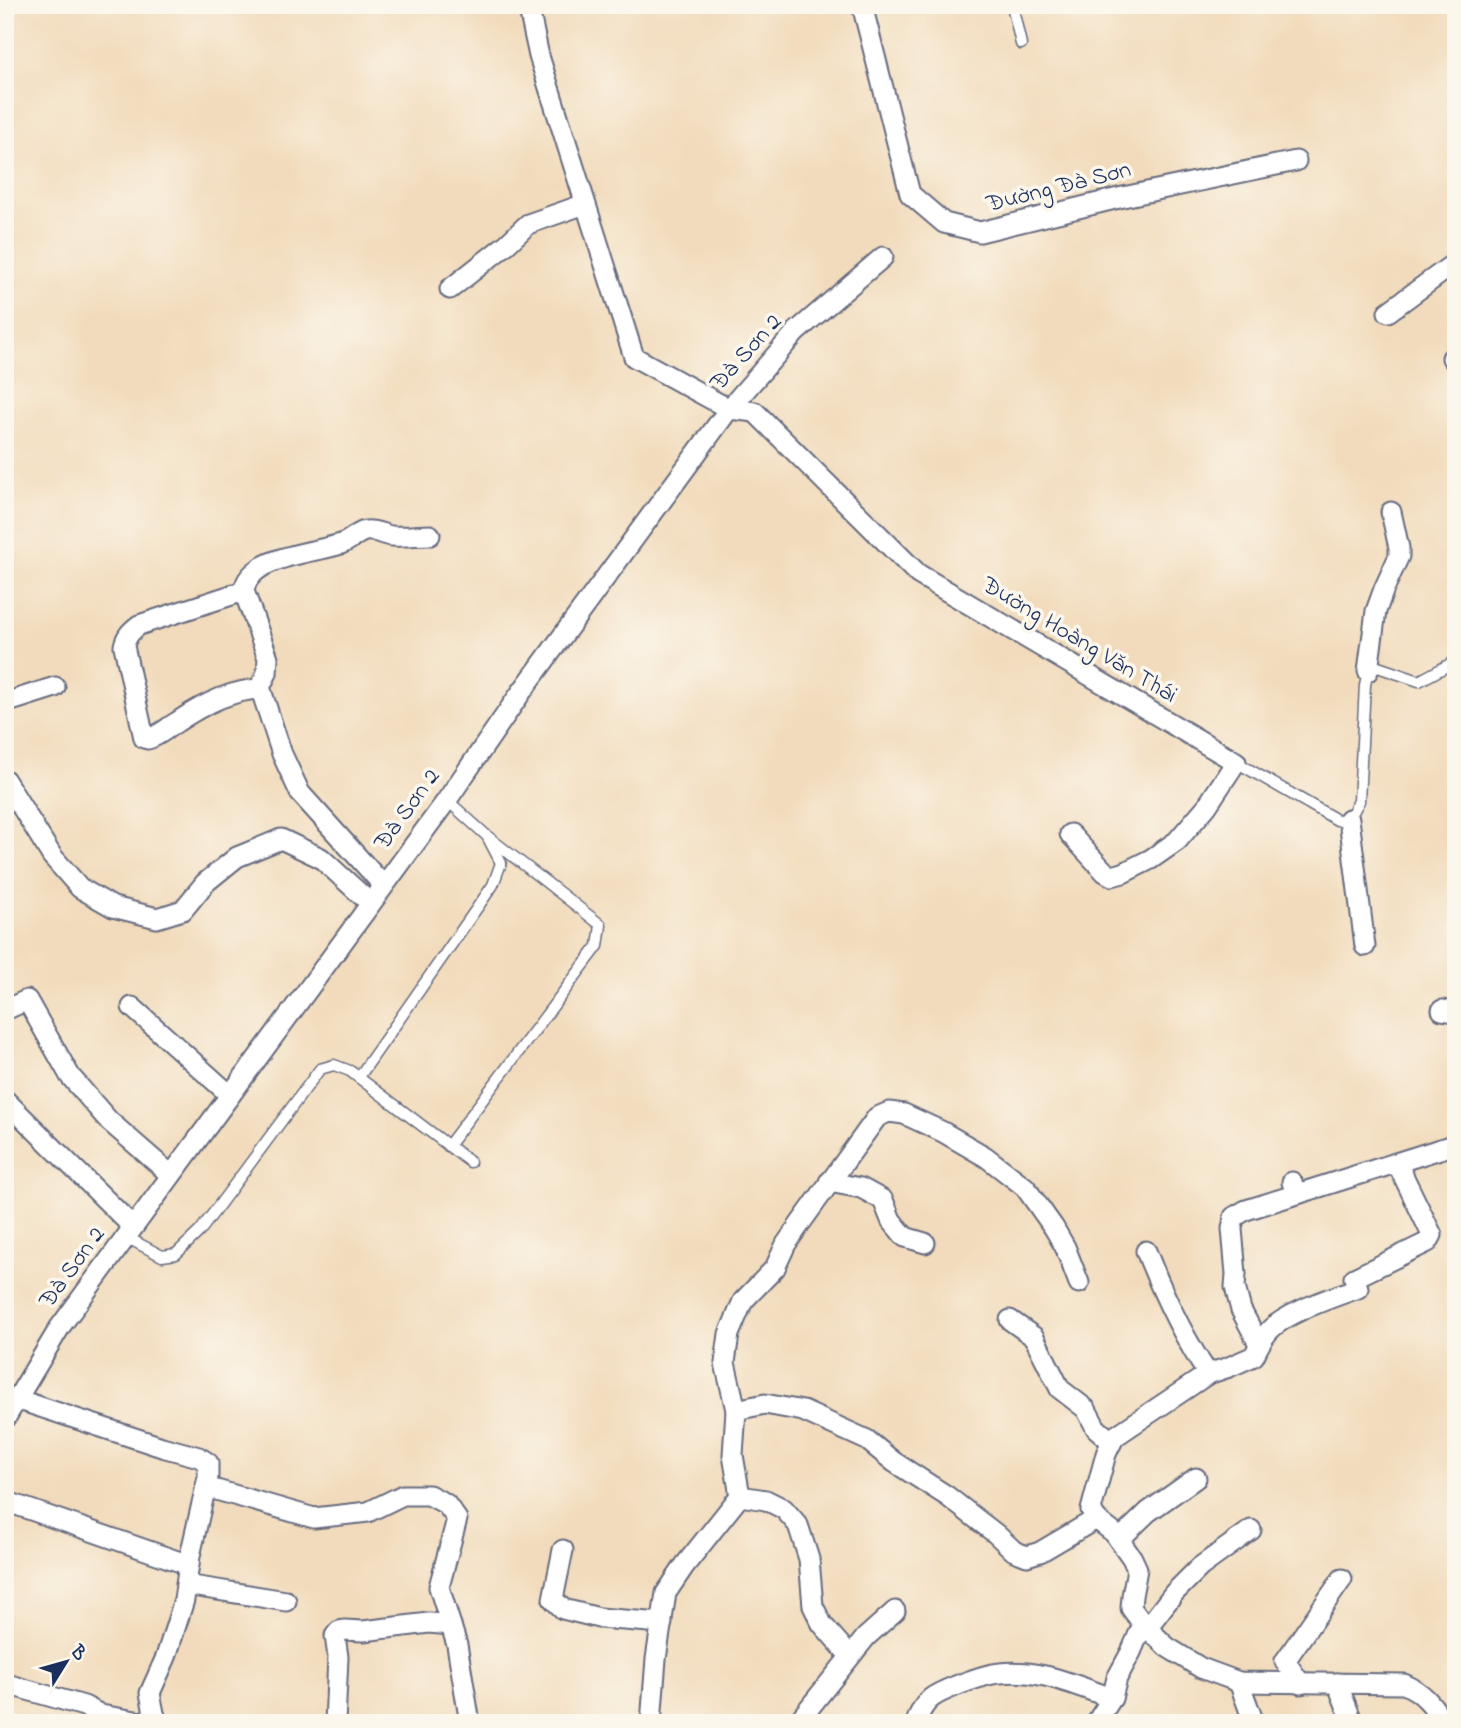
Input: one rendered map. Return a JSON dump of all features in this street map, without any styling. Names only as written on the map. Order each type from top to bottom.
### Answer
[{"type":"street","points":[[528,5],[539,56],[634,357],[729,409]]},
{"type":"street","name":"Đường Đà Sơn","points":[[862,5],[910,194],[944,223],[980,232],[1123,197],[1297,161]]},
{"type":"street","points":[[450,289],[528,224],[585,204]]},
{"type":"street","name":"Đà Sơn 2","points":[[5,1419],[60,1328],[447,800],[520,694],[729,409],[796,332],[883,257]]},
{"type":"street","points":[[1388,312],[1456,262]]},
{"type":"street","name":"Đường Hoàng Văn Thái","points":[[729,409],[755,412],[918,574],[1236,762]]},
{"type":"street","points":[[1368,671],[1377,611],[1399,556],[1391,512]]},
{"type":"street","points":[[383,885],[300,793],[282,754],[260,689],[267,673],[268,658],[244,591],[249,576],[266,563],[342,543],[366,531],[390,536],[430,535]]},
{"type":"street","points":[[244,591],[139,625],[126,637],[124,646],[144,738],[148,740],[204,705],[244,690],[260,689]]},
{"type":"street","points":[[5,703],[55,687]]},
{"type":"street","points":[[1070,834],[1104,872],[1112,876],[1123,873],[1151,859],[1177,841],[1207,806],[1236,762]]},
{"type":"street","points":[[5,780],[52,856],[80,888],[113,907],[157,918],[183,909],[205,883],[237,857],[281,839],[321,858],[370,903]]},
{"type":"street","points":[[1349,819],[1365,946]]},
{"type":"street","points":[[5,1010],[27,1000],[70,1076],[109,1121],[171,1175]]},
{"type":"street","points":[[132,1007],[230,1095]]},
{"type":"street","points":[[5,1100],[130,1232]]},
{"type":"street","points":[[652,1723],[656,1659],[666,1593],[740,1496],[733,1455],[736,1410],[725,1363],[729,1334],[743,1301],[775,1268],[786,1244],[877,1117],[889,1112],[904,1114],[943,1132],[986,1157],[1025,1187],[1065,1247],[1079,1283]]},
{"type":"street","points":[[1259,1344],[1241,1310],[1235,1287],[1232,1229],[1234,1217],[1292,1189],[1396,1163],[1456,1144]]},
{"type":"street","points":[[1396,1163],[1432,1238],[1354,1278],[1358,1288],[1299,1311],[1270,1329],[1254,1356],[1208,1374],[1114,1437],[1106,1454],[1091,1510],[1096,1519],[1119,1540],[1137,1569],[1131,1608],[1167,1647],[1201,1668],[1238,1682],[1404,1684],[1417,1690],[1434,1706],[1444,1723]]},
{"type":"street","points":[[829,1181],[861,1188],[883,1199],[891,1220],[905,1237],[925,1243]]},
{"type":"street","points":[[1146,1251],[1176,1320],[1208,1374]]},
{"type":"street","points":[[1010,1320],[1034,1337],[1060,1389],[1086,1409],[1096,1428],[1112,1442]]},
{"type":"street","points":[[10,1685],[84,1706],[101,1715],[142,1722],[156,1719],[150,1693],[166,1657],[184,1600],[208,1477],[208,1463],[199,1457],[16,1399]]},
{"type":"street","points":[[736,1410],[765,1404],[803,1411],[867,1440],[894,1462],[947,1496],[1014,1551],[1027,1556],[1041,1552],[1096,1519]]},
{"type":"street","points":[[1119,1540],[1148,1512],[1196,1478]]},
{"type":"street","points":[[206,1487],[314,1518],[368,1511],[403,1495],[429,1495],[446,1503],[457,1519],[439,1587],[457,1645],[470,1723]]},
{"type":"street","points":[[740,1496],[766,1500],[784,1509],[798,1525],[809,1559],[813,1606],[822,1624],[850,1656]]},
{"type":"street","points":[[5,1501],[189,1565]]},
{"type":"street","points":[[1096,1723],[1112,1698],[1117,1678],[1145,1626],[1200,1567],[1251,1530]]},
{"type":"street","points":[[563,1550],[553,1599],[563,1609],[599,1618],[662,1623]]},
{"type":"street","points":[[1301,1684],[1285,1661],[1342,1579]]},
{"type":"street","points":[[186,1585],[286,1601]]},
{"type":"street","points":[[799,1723],[866,1637],[895,1611]]},
{"type":"street","points":[[335,1723],[338,1657],[335,1636],[339,1631],[363,1632],[429,1623],[451,1625]]},
{"type":"street","points":[[916,1723],[922,1705],[939,1692],[997,1673],[1027,1672],[1062,1680],[1112,1698]]},
{"type":"street","points":[[1238,1682],[1254,1723]]},
{"type":"street","points":[[1336,1684],[1353,1723]]},
{"type":"lane","points":[[1012,5],[1021,44]]},
{"type":"lane","points":[[1236,762],[1338,820],[1349,819],[1359,801],[1368,671],[1378,667],[1419,681],[1456,661]]},
{"type":"lane","points":[[447,800],[487,836],[601,925],[598,946],[447,1146]]},
{"type":"lane","points":[[359,1077],[493,885],[501,863],[487,836]]},
{"type":"lane","points":[[130,1232],[162,1256],[176,1254],[200,1231],[320,1069],[334,1065],[359,1077],[470,1162]]}]
